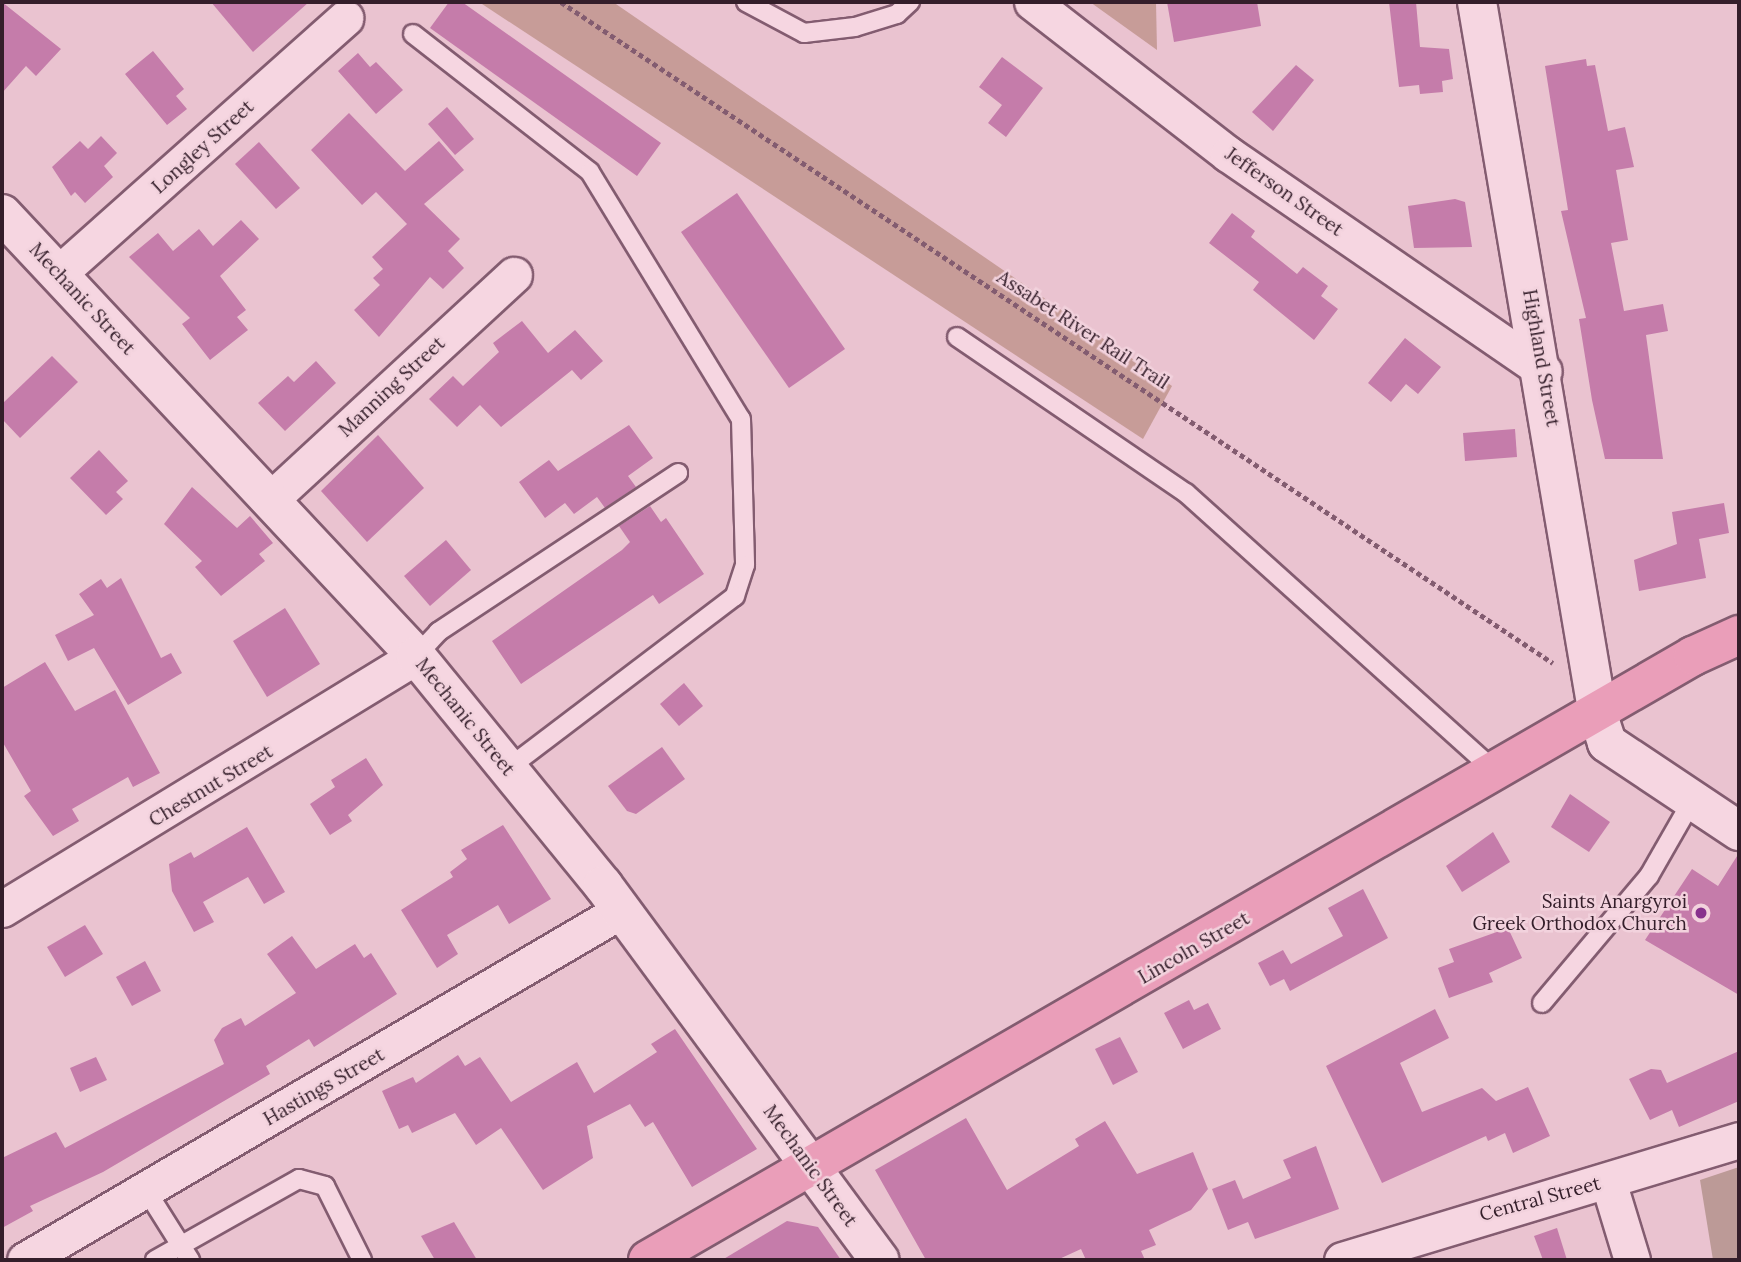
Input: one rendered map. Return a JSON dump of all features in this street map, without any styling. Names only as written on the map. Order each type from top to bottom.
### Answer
[{"type":"main road","name":"Lincoln Street","points":[[648,1260],[813,1170],[1598,715],[1693,656],[1739,635]]},
{"type":"street","name":"Jefferson Street","points":[[1032,2],[1228,154],[1544,371]]},
{"type":"street","name":"Highland Street","points":[[1477,2],[1544,371],[1598,715],[1607,743],[1739,831]]},
{"type":"street","name":"Longley Street","points":[[58,274],[348,10]]},
{"type":"street","name":"Mechanic Street","points":[[2,214],[416,656],[622,910],[879,1260]]},
{"type":"street","name":"Manning Street","points":[[270,500],[514,275]]},
{"type":"street","name":"Chestnut Street","points":[[5,899],[416,656]]},
{"type":"street","name":"Hastings Street","points":[[25,1260],[622,910]]},
{"type":"street","name":"Central Street","points":[[1342,1260],[1739,1140]]},
{"type":"street","points":[[1608,1181],[1632,1260]]},
{"type":"lane","points":[[746,2],[804,33],[855,27],[897,14],[910,2]]},
{"type":"lane","points":[[413,34],[590,172],[741,419],[745,565],[735,596],[506,769]]},
{"type":"lane","points":[[957,337],[1185,493],[1496,772]]},
{"type":"lane","points":[[416,656],[438,632],[678,473]]},
{"type":"lane","points":[[1542,1003],[1648,876],[1692,801]]},
{"type":"lane","points":[[156,1260],[185,1253],[299,1179],[325,1186],[362,1260]]},
{"type":"lane","points":[[146,1190],[185,1253]]},
{"type":"path","name":"Assabet River Rail Trail","points":[[561,2],[1549,655],[1560,677]]},
{"type":"shaded area","points":[[479,2],[613,2],[1172,386],[1143,439]]},
{"type":"shaded area","points":[[1090,2],[1156,2],[1157,50]]},
{"type":"shaded area","points":[[1739,1167],[1739,1260],[1713,1260],[1700,1180]]},
{"type":"building","points":[[2,2],[61,49],[36,76],[26,66],[2,93]]},
{"type":"building","points":[[211,2],[309,2],[253,52]]},
{"type":"building","points":[[449,2],[462,2],[661,143],[637,176],[430,28]]},
{"type":"building","points":[[1167,2],[1257,2],[1261,26],[1174,42]]},
{"type":"building","points":[[1389,2],[1416,2],[1420,47],[1449,49],[1453,79],[1442,81],[1443,92],[1420,94],[1419,85],[1399,87]]},
{"type":"building","points":[[153,51],[184,89],[176,96],[187,109],[167,125],[125,74]]},
{"type":"building","points":[[358,53],[370,67],[376,62],[403,90],[376,114],[338,71]]},
{"type":"building","points":[[1002,57],[1043,88],[1006,137],[988,123],[1002,105],[979,87]]},
{"type":"building","points":[[1586,59],[1587,66],[1595,65],[1608,131],[1625,127],[1634,167],[1616,170],[1628,240],[1611,243],[1624,311],[1663,304],[1668,331],[1646,335],[1663,459],[1605,459],[1592,400],[1579,319],[1586,318],[1561,211],[1568,210],[1545,66]]},
{"type":"building","points":[[1296,65],[1314,80],[1273,131],[1252,112]]},
{"type":"building","points":[[447,107],[474,139],[455,155],[428,124]]},
{"type":"building","points":[[349,113],[405,171],[439,141],[464,170],[424,204],[460,239],[448,251],[464,268],[443,289],[430,277],[379,337],[354,310],[380,285],[373,278],[383,269],[372,257],[407,224],[376,192],[362,205],[311,150]]},
{"type":"building","points":[[101,136],[117,153],[104,166],[113,177],[85,203],[75,192],[71,196],[52,167],[80,141],[88,149]]},
{"type":"building","points":[[259,142],[300,188],[276,209],[235,164]]},
{"type":"building","points":[[737,193],[845,349],[789,388],[681,232]]},
{"type":"building","points":[[1455,199],[1465,202],[1472,247],[1414,248],[1408,206]]},
{"type":"building","points":[[1232,213],[1255,231],[1251,237],[1297,274],[1303,267],[1328,286],[1321,296],[1338,309],[1314,340],[1253,290],[1259,282],[1209,243]]},
{"type":"building","points":[[241,220],[259,239],[220,276],[246,310],[237,317],[248,330],[210,360],[182,324],[190,318],[129,257],[158,233],[173,251],[199,229],[213,246]]},
{"type":"building","points":[[522,321],[548,353],[575,330],[603,361],[581,380],[572,370],[501,427],[480,405],[457,427],[429,399],[453,376],[463,386],[499,352],[493,343]]},
{"type":"building","points":[[1405,338],[1441,367],[1418,394],[1406,384],[1391,402],[1368,383]]},
{"type":"building","points":[[52,356],[78,382],[20,438],[2,419],[2,404]]},
{"type":"building","points":[[316,361],[336,383],[285,431],[258,403],[288,376],[294,382]]},
{"type":"building","points":[[629,425],[653,458],[628,476],[636,487],[605,508],[597,497],[574,514],[565,503],[545,518],[519,482],[549,460],[558,471]]},
{"type":"building","points":[[1515,429],[1517,457],[1465,461],[1463,433]]},
{"type":"building","points":[[378,435],[424,488],[367,542],[321,491]]},
{"type":"building","points":[[99,450],[128,481],[116,492],[123,499],[106,515],[70,478]]},
{"type":"building","points":[[192,487],[237,528],[250,516],[273,543],[259,554],[265,561],[221,596],[195,567],[202,561],[164,524]]},
{"type":"building","points":[[1724,503],[1729,533],[1699,539],[1706,578],[1639,591],[1634,560],[1677,544],[1672,512]]},
{"type":"building","points":[[650,506],[661,522],[666,518],[704,574],[659,604],[653,595],[521,684],[492,641],[622,550],[630,542],[619,526]]},
{"type":"building","points":[[446,540],[471,570],[430,606],[404,576]]},
{"type":"building","points":[[121,578],[161,658],[171,653],[182,673],[128,705],[94,648],[68,661],[55,635],[94,615],[79,594],[101,579],[107,588]]},
{"type":"building","points":[[285,608],[320,664],[267,697],[233,641]]},
{"type":"building","points":[[45,662],[75,711],[115,690],[160,773],[133,787],[128,777],[72,809],[79,821],[53,836],[24,796],[31,791],[2,741],[2,688]]},
{"type":"building","points":[[684,683],[703,706],[679,726],[660,704]]},
{"type":"building","points":[[662,747],[685,779],[636,814],[627,811],[608,786]]},
{"type":"building","points":[[366,758],[383,785],[348,815],[352,821],[330,835],[310,804],[335,787],[331,780]]},
{"type":"building","points":[[1570,794],[1610,822],[1589,852],[1551,827]]},
{"type":"building","points":[[503,825],[551,899],[509,924],[498,905],[447,935],[458,954],[437,968],[401,910],[453,877],[450,872],[467,859],[461,850]]},
{"type":"building","points":[[247,827],[285,892],[264,904],[248,877],[203,902],[214,922],[194,932],[172,891],[169,864],[191,852],[194,858]]},
{"type":"building","points":[[1493,832],[1510,862],[1462,892],[1446,866]]},
{"type":"building","name":"Saints Anargyroi Greek Orthodox Church","points":[[1739,853],[1739,995],[1645,940],[1692,869],[1718,886]]},
{"type":"building","points":[[1363,889],[1388,938],[1290,991],[1284,979],[1270,986],[1258,963],[1283,950],[1291,964],[1343,936],[1328,908]]},
{"type":"building","points":[[85,925],[103,954],[65,977],[47,947]]},
{"type":"building","points":[[1508,928],[1522,958],[1489,973],[1493,982],[1449,998],[1438,968],[1454,962],[1449,949]]},
{"type":"building","points":[[292,936],[316,969],[355,944],[364,958],[371,953],[397,994],[314,1047],[309,1039],[266,1066],[270,1074],[103,1172],[30,1206],[33,1211],[2,1228],[2,1158],[56,1132],[65,1148],[224,1064],[214,1040],[222,1028],[241,1018],[245,1026],[296,993],[267,954]]},
{"type":"building","points":[[145,961],[161,991],[132,1006],[116,977]]},
{"type":"building","points":[[1189,1000],[1194,1010],[1208,1003],[1221,1029],[1183,1049],[1164,1013]]},
{"type":"building","points":[[1435,1009],[1449,1038],[1400,1063],[1422,1112],[1482,1088],[1496,1101],[1528,1087],[1550,1136],[1513,1153],[1505,1133],[1488,1141],[1486,1136],[1382,1183],[1326,1066]]},
{"type":"building","points":[[675,1029],[757,1149],[692,1187],[653,1122],[645,1127],[630,1104],[587,1126],[593,1158],[543,1190],[501,1128],[476,1145],[455,1113],[412,1133],[408,1125],[399,1129],[382,1091],[413,1077],[416,1083],[458,1055],[465,1066],[480,1057],[511,1102],[577,1062],[594,1093],[657,1052],[651,1044]]},
{"type":"building","points":[[1120,1037],[1138,1072],[1113,1085],[1095,1049]]},
{"type":"building","points":[[1739,1051],[1739,1101],[1679,1127],[1672,1110],[1650,1120],[1629,1079],[1651,1069],[1661,1070],[1667,1083]]},
{"type":"building","points":[[96,1057],[107,1080],[80,1092],[70,1068]]},
{"type":"building","points":[[966,1118],[1007,1190],[1079,1146],[1075,1139],[1105,1121],[1137,1174],[1193,1152],[1208,1189],[1191,1210],[1149,1230],[1156,1245],[1141,1251],[1145,1260],[1086,1260],[1081,1249],[1057,1260],[926,1260],[875,1170]]},
{"type":"building","points":[[1316,1146],[1339,1209],[1255,1239],[1248,1222],[1228,1230],[1212,1189],[1235,1180],[1243,1199],[1291,1178],[1283,1160]]},
{"type":"building","points":[[787,1221],[818,1227],[841,1260],[722,1260]]},
{"type":"building","points":[[454,1222],[477,1260],[435,1260],[421,1236]]},
{"type":"building","points":[[1557,1228],[1567,1260],[1543,1260],[1534,1236]]},
{"type":"place","name":"Saints Anargyroi Greek Orthodox Church","points":[[1701,913]]}]
